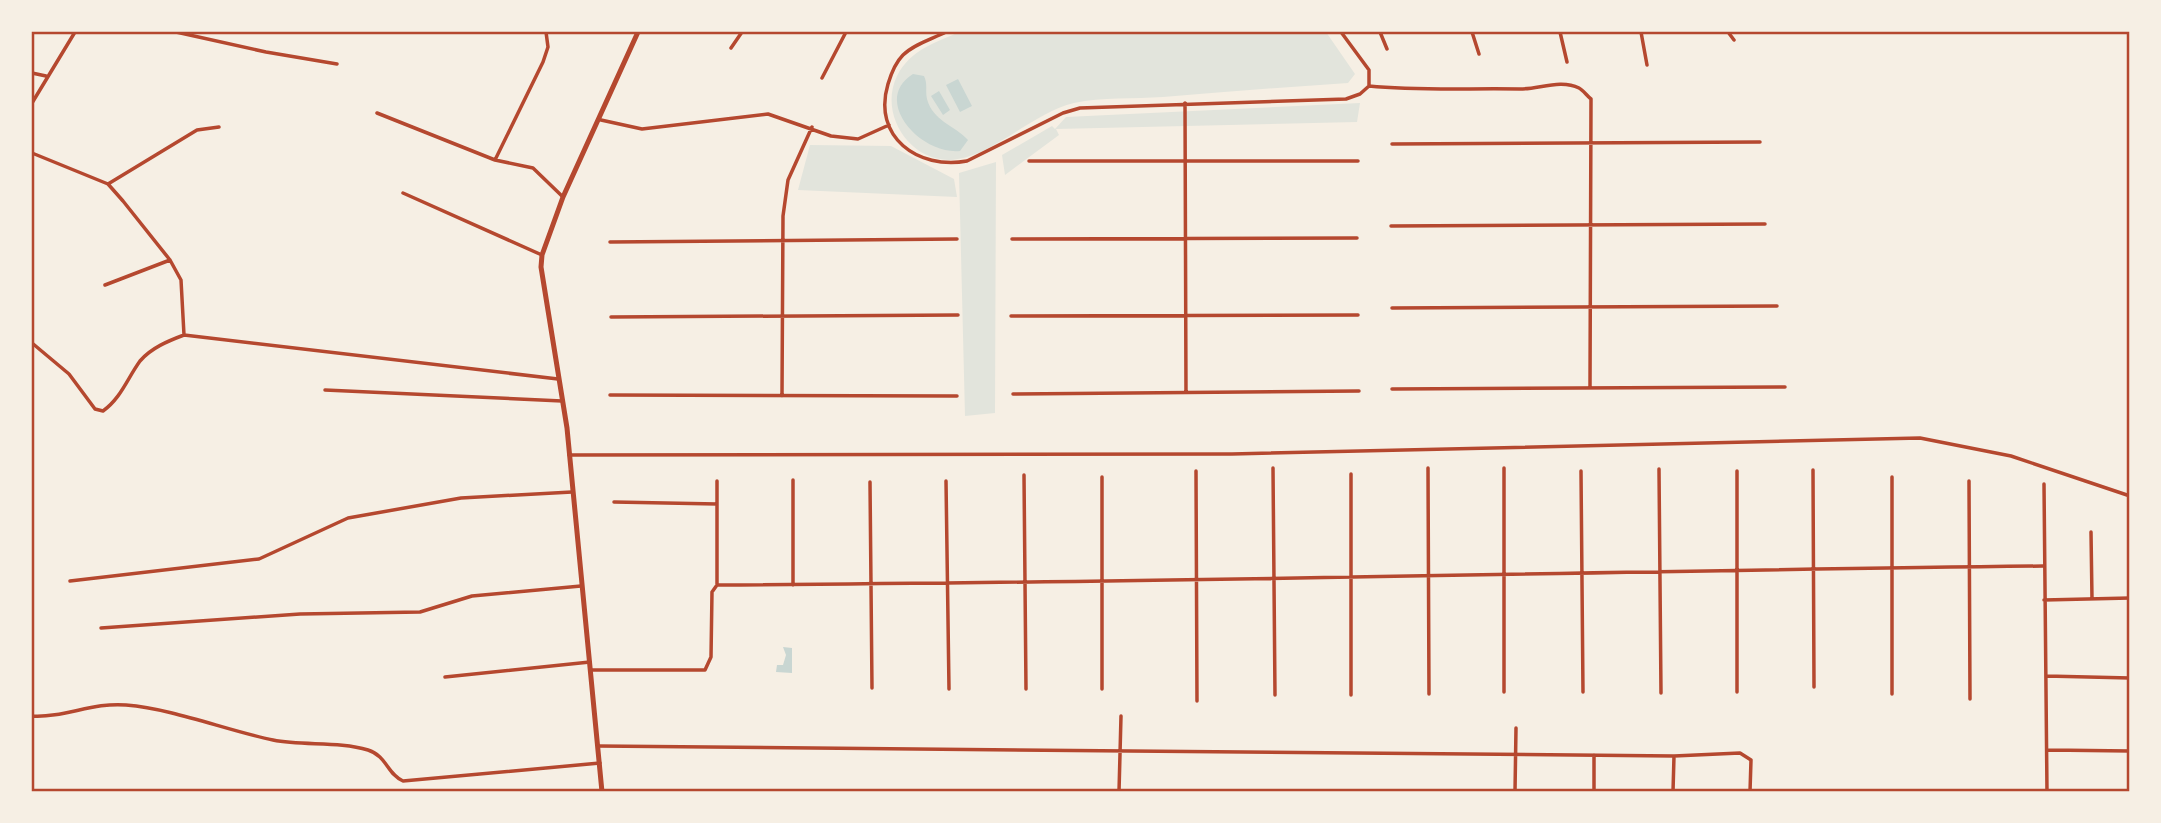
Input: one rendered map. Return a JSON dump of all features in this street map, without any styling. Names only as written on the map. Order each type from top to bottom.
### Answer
[{"type":"street","points":[[32,103],[75,32]]},
{"type":"street","points":[[176,32],[337,64]]},
{"type":"street","points":[[495,160],[543,62],[548,47],[546,32]]},
{"type":"street","points":[[602,792],[569,455],[542,255],[563,197],[601,120],[638,32]]},
{"type":"street","points":[[731,48],[742,32]]},
{"type":"street","points":[[822,78],[846,32]]},
{"type":"street","points":[[946,32],[903,55],[892,70],[885,95],[884,113],[900,142],[913,154],[930,162],[951,164],[967,162],[1063,113],[1080,108],[1346,99],[1360,94],[1369,86],[1413,90],[1486,86],[1523,89],[1558,84],[1579,88],[1591,99],[1590,388]]},
{"type":"street","points":[[1341,32],[1369,70],[1369,86]]},
{"type":"street","points":[[1380,32],[1387,49]]},
{"type":"street","points":[[1472,32],[1479,54]]},
{"type":"street","points":[[1560,32],[1567,62]]},
{"type":"street","points":[[1640,32],[1647,65]]},
{"type":"street","points":[[1728,32],[1734,40]]},
{"type":"street","points":[[32,73],[46,76]]},
{"type":"street","points":[[1185,103],[1186,392]]},
{"type":"street","points":[[377,113],[495,160],[533,168],[563,197]]},
{"type":"street","points":[[601,120],[642,129],[768,114],[812,127],[831,136],[858,139],[889,125]]},
{"type":"street","points":[[108,184],[197,130],[219,127]]},
{"type":"street","points":[[782,396],[784,240],[788,180],[812,127]]},
{"type":"street","points":[[1392,144],[1760,142]]},
{"type":"street","points":[[32,153],[108,184],[170,260],[184,288],[184,335]]},
{"type":"street","points":[[1029,161],[1358,161]]},
{"type":"street","points":[[404,193],[542,255]]},
{"type":"street","points":[[1391,226],[1765,223]]},
{"type":"street","points":[[1013,239],[1357,237]]},
{"type":"street","points":[[610,242],[957,239]]},
{"type":"street","points":[[105,285],[170,260]]},
{"type":"street","points":[[1392,308],[1777,306]]},
{"type":"street","points":[[611,317],[958,315]]},
{"type":"street","points":[[1011,316],[1358,315]]},
{"type":"street","points":[[32,343],[69,374],[95,409],[103,411],[116,401],[142,359],[163,343],[184,335],[558,379]]},
{"type":"street","points":[[1392,389],[1785,387]]},
{"type":"street","points":[[325,390],[562,401]]},
{"type":"street","points":[[1013,394],[1359,391]]},
{"type":"street","points":[[610,395],[957,396]]},
{"type":"street","points":[[569,455],[1232,454],[1920,438],[2011,456],[2130,496]]},
{"type":"street","points":[[1273,468],[1275,695]]},
{"type":"street","points":[[1428,468],[1429,694]]},
{"type":"street","points":[[1504,468],[1504,692]]},
{"type":"street","points":[[1659,469],[1661,693]]},
{"type":"street","points":[[1813,470],[1814,687]]},
{"type":"street","points":[[1196,471],[1197,701]]},
{"type":"street","points":[[1581,471],[1583,692]]},
{"type":"street","points":[[1737,471],[1737,692]]},
{"type":"street","points":[[1351,474],[1352,695]]},
{"type":"street","points":[[1024,475],[1026,689]]},
{"type":"street","points":[[1102,477],[1102,689]]},
{"type":"street","points":[[1892,477],[1892,694]]},
{"type":"street","points":[[793,480],[793,584]]},
{"type":"street","points":[[592,670],[705,670],[711,657],[712,592],[717,585],[717,481]]},
{"type":"street","points":[[946,481],[950,689]]},
{"type":"street","points":[[1969,481],[1970,699]]},
{"type":"street","points":[[870,482],[872,688]]},
{"type":"street","points":[[2044,484],[2047,792]]},
{"type":"street","points":[[70,581],[259,559],[348,518],[448,500],[572,492]]},
{"type":"street","points":[[614,502],[717,504]]},
{"type":"street","points":[[2091,532],[2092,599]]},
{"type":"street","points":[[717,585],[1102,583],[1504,572],[2043,566]]},
{"type":"street","points":[[101,628],[300,614],[419,612],[472,596],[583,586]]},
{"type":"street","points":[[2044,600],[2130,598]]},
{"type":"street","points":[[445,677],[590,662]]},
{"type":"street","points":[[2046,676],[2130,678]]},
{"type":"street","points":[[32,716],[52,717],[97,705],[128,705],[275,740],[368,750],[384,758],[394,777],[403,781],[600,763]]},
{"type":"street","points":[[1119,792],[1121,716]]},
{"type":"street","points":[[1515,792],[1516,728]]},
{"type":"street","points":[[598,746],[1594,755],[1740,753],[1751,760],[1750,792]]},
{"type":"street","points":[[2047,750],[2130,751]]},
{"type":"street","points":[[1594,755],[1594,792]]},
{"type":"street","points":[[1673,792],[1674,755]]},
{"type":"shaded area","points":[[960,32],[1326,32],[1355,74],[1348,83],[1074,103],[1042,116],[996,144],[965,158],[934,158],[921,152],[901,132],[892,105],[892,90],[902,67],[916,53]]},
{"type":"shaded area","points":[[913,74],[924,76],[927,99],[934,113],[968,140],[960,151],[945,150],[930,144],[906,124],[899,111],[897,98],[901,85]]},
{"type":"shaded area","points":[[958,79],[972,106],[960,112],[946,85]]},
{"type":"shaded area","points":[[939,91],[950,110],[943,115],[931,96]]},
{"type":"shaded area","points":[[1360,103],[1357,122],[1056,129],[1059,135],[1005,175],[1002,155],[1052,126],[1055,129],[1066,117]]},
{"type":"shaded area","points":[[810,145],[891,146],[954,179],[957,197],[798,190]]},
{"type":"shaded area","points":[[996,162],[995,413],[965,416],[959,173]]},
{"type":"shaded area","points":[[783,647],[792,648],[792,673],[776,672],[777,665],[783,665],[786,655]]}]
